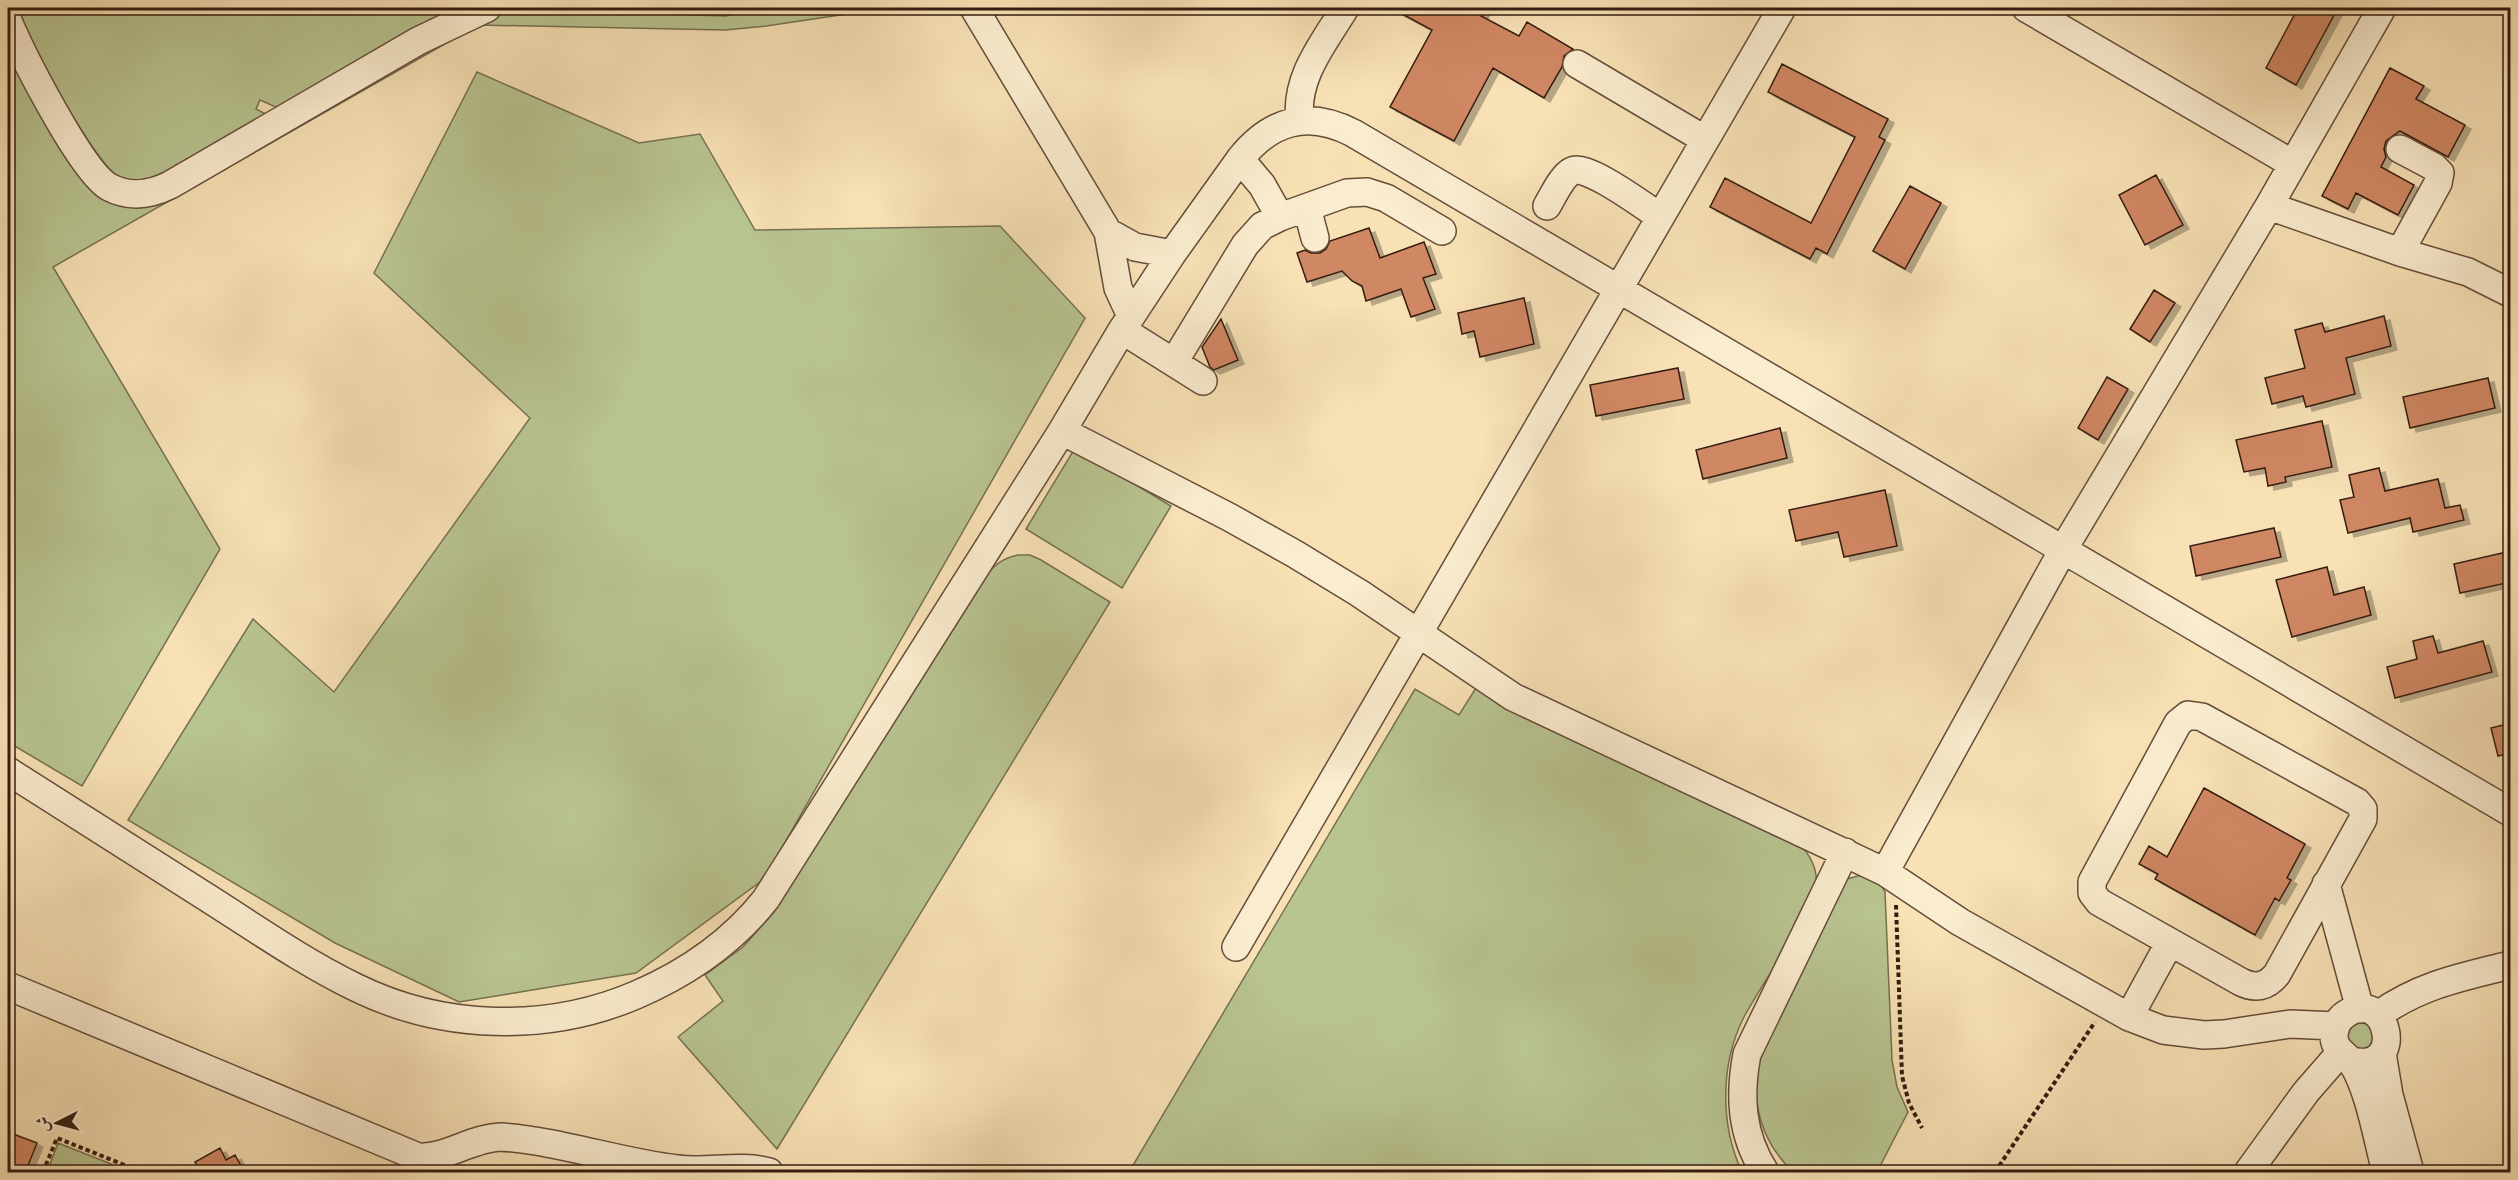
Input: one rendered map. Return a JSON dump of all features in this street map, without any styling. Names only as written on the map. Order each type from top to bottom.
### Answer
[{"type":"lane","points":[[8,21],[43,89],[90,170],[109,186],[127,194],[136,194],[158,191],[418,41],[487,8]]},
{"type":"lane","points":[[974,8],[1108,232],[1127,323],[1174,362],[1203,381]]},
{"type":"lane","points":[[1300,121],[1299,99],[1304,78],[1345,8]]},
{"type":"lane","points":[[1236,947],[1617,288],[1782,8]]},
{"type":"lane","points":[[2026,8],[2291,163]]},
{"type":"lane","points":[[1890,876],[2064,548],[2269,206],[2291,163],[2382,8]]},
{"type":"lane","points":[[1577,64],[1704,139]]},
{"type":"lane","points":[[8,771],[303,958],[383,999],[441,1015],[496,1022],[547,1019],[598,1009],[645,991],[690,967],[732,937],[756,913],[781,878],[1172,254],[1251,145],[1265,133],[1282,125],[1300,121],[1319,121],[1337,125],[1353,133],[2511,812]]},
{"type":"lane","points":[[2400,149],[2434,167],[2440,173],[2438,183],[2400,252]]},
{"type":"lane","points":[[1240,159],[1262,185],[1280,217]]},
{"type":"lane","points":[[1547,206],[1571,171],[1578,169],[1596,176],[1659,216]]},
{"type":"lane","points":[[1174,362],[1245,245],[1262,226],[1280,217],[1347,193],[1367,192],[1386,198],[1442,231]]},
{"type":"lane","points":[[2269,206],[2400,252],[2468,272],[2511,293]]},
{"type":"lane","points":[[1307,208],[1315,238]]},
{"type":"lane","points":[[1108,232],[1135,247],[1172,254]]},
{"type":"lane","points":[[1062,431],[1262,535],[1359,593],[1513,698],[1845,852],[1890,876],[1960,922],[2127,1015],[2163,1030],[2204,1035],[2224,1034],[2355,1016],[2431,985],[2511,965]]},
{"type":"lane","points":[[2188,715],[2202,717],[2361,805],[2363,819],[2273,980],[2261,986],[2247,985],[2176,946],[2099,902],[2091,888],[2178,723],[2188,715]]},
{"type":"lane","points":[[1765,1173],[1747,1136],[1742,1108],[1742,1081],[1747,1054],[1845,852]]},
{"type":"lane","points":[[2321,895],[2355,1016],[2336,1045],[2346,1057],[2367,1101],[2386,1173]]},
{"type":"lane","points":[[2127,1015],[2176,946]]},
{"type":"lane","points":[[8,986],[435,1164],[477,1140],[501,1137],[675,1169],[709,1171],[751,1169],[769,1173]]},
{"type":"lane","points":[[2346,1057],[2368,1062],[2382,1053],[2387,1044],[2388,1033],[2385,1023],[2355,1016]]},
{"type":"lane","points":[[2382,1053],[2389,1095],[2410,1173]]},
{"type":"lane","points":[[2248,1173],[2306,1092],[2346,1057]]},
{"type":"path","points":[[1890,876],[1901,1062],[1909,1103],[1922,1128]]},
{"type":"path","points":[[1994,1172],[2127,1015]]},
{"type":"path","points":[[43,1173],[57,1138],[142,1173]]},
{"type":"green space","points":[[8,8],[477,8],[287,112],[260,100],[256,109],[277,120],[168,181],[111,183],[15,27]]},
{"type":"green space","points":[[496,8],[614,8],[659,14],[725,16],[771,8],[888,8],[725,30],[478,25],[53,267],[220,549],[82,786],[8,742],[8,30],[125,198]]},
{"type":"green space","points":[[477,72],[639,143],[700,134],[755,230],[1000,226],[1085,318],[764,879],[636,973],[459,1002],[335,943],[128,820],[253,619],[334,692],[530,418],[374,273]]},
{"type":"green space","points":[[1075,448],[1171,506],[1122,588],[1026,529]]},
{"type":"green space","points":[[1018,555],[1030,555],[1041,560],[1110,602],[777,1149],[678,1037],[723,1001],[705,975],[743,947],[774,912],[988,573],[1001,561]]},
{"type":"green space","points":[[1476,688],[1799,843],[1809,857],[1816,878],[1812,900],[1744,1017],[1730,1054],[1726,1094],[1727,1115],[1735,1154],[1742,1172],[1129,1172],[1415,689],[1459,715]]},
{"type":"green space","points":[[1865,874],[1880,883],[1885,892],[1892,1060],[1897,1087],[1908,1112],[1877,1172],[1793,1172],[1773,1148],[1761,1121],[1756,1091],[1758,1059],[1847,879]]},
{"type":"green space","points":[[2361,1023],[2370,1027],[2374,1036],[2370,1045],[2361,1049],[2352,1045],[2348,1036],[2352,1027]]},
{"type":"green space","points":[[58,1143],[129,1171],[129,1172],[47,1172]]},
{"type":"building","points":[[1391,8],[1486,8],[1481,16],[1519,36],[1527,22],[1573,49],[1564,56],[1562,67],[1544,98],[1493,68],[1454,141],[1390,107],[1432,30]]},
{"type":"building","points":[[2298,8],[2338,8],[2296,85],[2266,68]]},
{"type":"building","points":[[1782,64],[1888,119],[1879,137],[1885,140],[1827,254],[1816,248],[1810,259],[1710,207],[1725,178],[1811,223],[1855,137],[1768,92]]},
{"type":"building","points":[[2390,68],[2424,86],[2416,99],[2465,125],[2448,157],[2400,131],[2386,141],[2384,149],[2386,157],[2381,167],[2414,185],[2398,215],[2356,193],[2348,209],[2322,196]]},
{"type":"building","points":[[2156,175],[2183,225],[2145,245],[2119,195]]},
{"type":"building","points":[[1910,186],[1941,203],[1905,269],[1873,251]]},
{"type":"building","points":[[1369,228],[1380,258],[1424,242],[1436,274],[1423,278],[1435,309],[1411,317],[1401,289],[1366,301],[1362,286],[1352,281],[1342,271],[1307,282],[1297,253],[1305,250],[1320,253],[1326,249],[1330,241]]},
{"type":"building","points":[[2154,290],[2175,303],[2150,342],[2130,329]]},
{"type":"building","points":[[1524,298],[1534,344],[1480,357],[1474,331],[1462,334],[1458,313]]},
{"type":"building","points":[[2384,316],[2391,346],[2346,358],[2355,394],[2306,407],[2303,396],[2272,404],[2265,378],[2305,368],[2295,330],[2322,323],[2325,332]]},
{"type":"building","points":[[1221,319],[1238,360],[1214,370],[1210,367],[1202,347]]},
{"type":"building","points":[[1678,368],[1684,399],[1596,416],[1590,385]]},
{"type":"building","points":[[2107,377],[2128,389],[2098,440],[2078,428]]},
{"type":"building","points":[[2488,378],[2495,408],[2410,428],[2403,397]]},
{"type":"building","points":[[2322,421],[2332,467],[2285,477],[2286,482],[2268,486],[2265,468],[2244,472],[2236,440]]},
{"type":"building","points":[[1780,428],[1787,458],[1703,479],[1696,450]]},
{"type":"building","points":[[2379,468],[2385,491],[2438,479],[2445,508],[2460,505],[2464,520],[2413,532],[2410,518],[2348,533],[2340,500],[2354,497],[2349,475]]},
{"type":"building","points":[[1885,490],[1897,546],[1844,557],[1838,532],[1796,541],[1789,510]]},
{"type":"building","points":[[2274,528],[2281,557],[2196,576],[2190,546]]},
{"type":"building","points":[[2511,551],[2511,582],[2460,593],[2454,564]]},
{"type":"building","points":[[2327,567],[2334,595],[2364,587],[2371,615],[2292,637],[2276,580]]},
{"type":"building","points":[[2433,636],[2438,653],[2483,641],[2492,672],[2395,698],[2387,667],[2417,659],[2413,641]]},
{"type":"building","points":[[2511,723],[2511,753],[2498,756],[2491,728]]},
{"type":"building","points":[[2204,788],[2305,844],[2287,878],[2291,880],[2279,901],[2275,898],[2255,935],[2155,879],[2158,874],[2139,864],[2149,846],[2167,857]]},
{"type":"building","points":[[8,1132],[37,1143],[25,1173],[8,1173]]},
{"type":"building","points":[[220,1148],[226,1160],[235,1155],[245,1173],[201,1173],[195,1162]]}]
